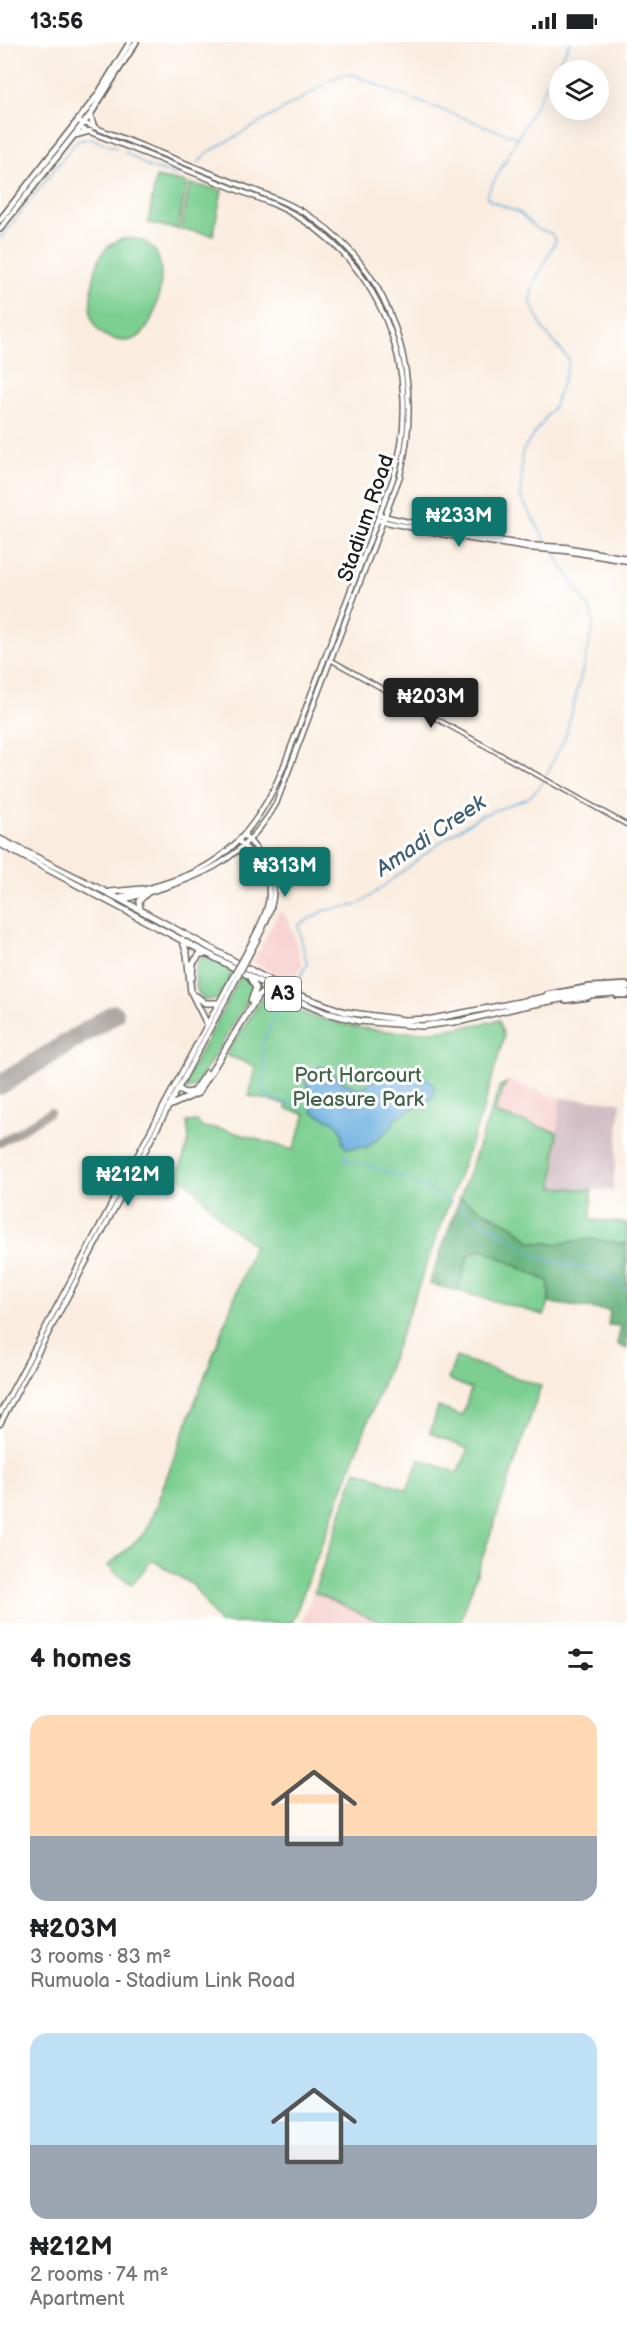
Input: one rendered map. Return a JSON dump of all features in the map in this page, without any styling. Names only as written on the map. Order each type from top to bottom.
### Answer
[{"type":"highway","name":"A3","points":[[0,839],[107,892],[293,993],[345,1012],[404,1020],[432,1019],[462,1015],[544,996],[627,986]]},
{"type":"highway","name":"A3","points":[[0,844],[280,992],[315,1009],[341,1017],[406,1026],[455,1022],[595,991],[627,993]]},
{"type":"highway","points":[[107,892],[144,891],[139,901],[141,911]]},
{"type":"highway","points":[[182,939],[187,954],[191,992],[207,1024]]},
{"type":"highway","points":[[210,954],[200,954],[195,960],[192,985],[199,1000],[211,1004],[218,1003]]},
{"type":"highway","points":[[178,1089],[188,1093],[195,1090],[253,998],[256,988],[247,974]]},
{"type":"highway","points":[[169,1106],[198,1093],[260,993],[280,992]]},
{"type":"main road","points":[[0,220],[79,124],[130,42]]},
{"type":"main road","points":[[0,229],[74,136],[79,124],[90,115],[136,42]]},
{"type":"main road","points":[[74,136],[92,129],[90,115]]},
{"type":"main road","name":"Stadium Road","points":[[79,124],[285,203],[314,219],[334,235],[346,247],[378,290],[393,322],[404,356],[410,399],[406,443],[399,476],[281,793],[270,813],[249,840],[220,864],[194,878],[144,891]]},
{"type":"main road","name":"Stadium Road","points":[[92,129],[280,207],[311,224],[329,239],[358,271],[391,330],[402,373],[404,405],[399,455],[378,518],[281,775],[265,808],[244,836],[224,854],[191,874],[120,899]]},
{"type":"main road","points":[[329,239],[334,235]]},
{"type":"main road","points":[[378,518],[446,535],[627,559]]},
{"type":"main road","points":[[0,1425],[269,915],[274,894],[271,873],[244,836]]},
{"type":"main road","points":[[239,841],[263,867],[270,892],[264,917],[245,958]]},
{"type":"main road","points":[[0,1413],[218,1003],[234,979]]},
{"type":"main road","points":[[544,996],[553,992],[583,987],[627,986]]},
{"type":"main road","points":[[552,1001],[627,993]]},
{"type":"street","points":[[331,660],[627,825]]},
{"type":"shaded area","points":[[280,911],[287,918],[291,927],[302,965],[292,984],[253,962]]},
{"type":"shaded area","points":[[507,1080],[560,1098],[557,1132],[493,1113]]},
{"type":"shaded area","points":[[560,1098],[621,1102],[613,1191],[553,1187]]},
{"type":"shaded area","points":[[314,1592],[382,1623],[302,1623]]},
{"type":"green space","points":[[156,177],[187,183],[178,229],[148,223]]},
{"type":"green space","points":[[190,184],[222,190],[213,235],[181,229]]},
{"type":"green space","points":[[121,239],[134,239],[151,247],[160,262],[161,283],[154,313],[145,330],[131,340],[121,341],[110,338],[96,327],[92,320],[90,304],[99,258],[107,248]]},
{"type":"green space","points":[[201,957],[211,959],[234,971],[217,999],[204,1000],[198,991],[196,972]]},
{"type":"green space","points":[[242,974],[250,981],[254,991],[195,1087],[184,1090],[182,1087]]},
{"type":"green space","name":"Port Harcourt Pleasure Park","points":[[268,994],[278,997],[293,1009],[341,1024],[407,1032],[451,1029],[499,1020],[504,1037],[482,1113],[292,1623],[219,1623],[193,1585],[152,1560],[132,1585],[108,1566],[146,1532],[254,1246],[224,1222],[196,1190],[178,1175],[189,1140],[187,1122],[197,1121],[201,1127],[223,1129],[293,1150],[306,1114],[286,1109],[286,1104],[249,1096],[255,1066],[226,1055],[262,998]]},
{"type":"green space","points":[[506,1083],[494,1113],[557,1132],[553,1187],[592,1190],[591,1220],[627,1223],[627,1244],[591,1239],[556,1244],[531,1242],[513,1226],[460,1198],[500,1086]]},
{"type":"green space","points":[[460,1198],[513,1226],[531,1242],[556,1244],[591,1239],[627,1244],[627,1349],[617,1344],[621,1326],[608,1325],[610,1311],[549,1303],[549,1282],[482,1249],[468,1256],[458,1291],[429,1284]]},
{"type":"green space","points":[[482,1248],[549,1282],[549,1303],[544,1315],[458,1291],[468,1256]]},
{"type":"green space","points":[[456,1357],[541,1386],[460,1623],[382,1623],[314,1592],[356,1470],[407,1490],[419,1459],[458,1473],[468,1449],[430,1433],[438,1407],[462,1416],[471,1389],[448,1379]]},
{"type":"water","points":[[319,1066],[344,1083],[355,1087],[368,1084],[393,1069],[405,1068],[427,1078],[433,1084],[434,1093],[431,1099],[395,1118],[392,1127],[367,1147],[346,1148],[339,1126],[312,1111],[313,1104],[305,1078]]},
{"type":"waterway","name":"Amadi Creek","points":[[548,544],[521,498],[522,454],[554,406],[568,366],[568,358],[544,331],[531,303],[532,287],[556,240],[551,233],[537,229],[520,213],[491,201],[486,196],[570,42]]},
{"type":"waterway","points":[[198,163],[207,153],[344,74],[354,75],[401,95],[518,138]]},
{"type":"waterway","points":[[0,239],[76,142],[90,138],[118,149]]},
{"type":"waterway","points":[[125,152],[150,168],[179,175],[183,172]]},
{"type":"waterway","name":"Amadi Creek","points":[[295,987],[307,964],[298,925],[326,910],[363,902],[446,838],[480,816],[528,798],[540,787],[565,738],[594,625],[589,608],[554,553]]},
{"type":"waterway","name":"Amadi Creek","points":[[279,1007],[284,1000]]},
{"type":"waterway","name":"Amadi Creek","points":[[265,1073],[262,1044],[277,1011]]},
{"type":"waterway","name":"Amadi Creek","points":[[264,1076],[262,1088],[268,1097],[307,1109]]},
{"type":"waterway","name":"Amadi Creek","points":[[346,1153],[346,1160],[400,1176],[451,1202]]},
{"type":"waterway","name":"Amadi Creek","points":[[458,1207],[536,1256],[557,1263],[591,1269],[627,1289]]},
{"type":"taxiway","points":[[0,1143],[50,1112]]},
{"type":"runway","points":[[0,1085],[114,1014]]}]
